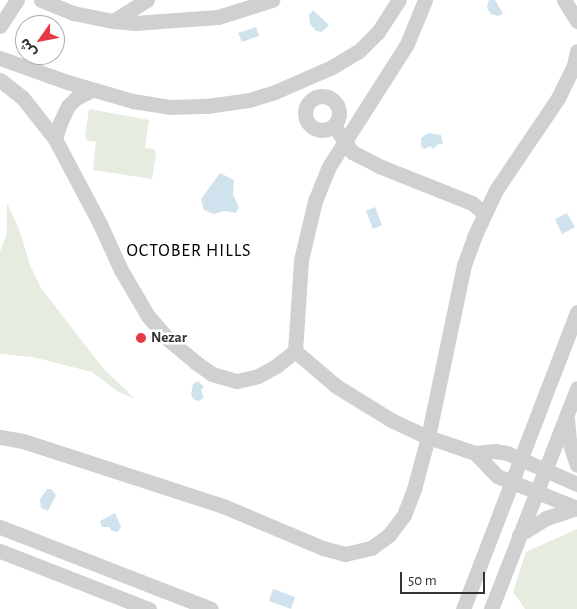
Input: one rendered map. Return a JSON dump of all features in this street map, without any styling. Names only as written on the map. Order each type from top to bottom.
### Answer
[{"type":"street","points":[[0,26],[17,0]]},
{"type":"street","points":[[41,0],[73,13],[134,23],[218,17],[272,0]]},
{"type":"street","points":[[113,21],[147,0]]},
{"type":"street","points":[[0,58],[92,90],[133,101],[170,107],[207,106],[249,100],[298,83],[332,67],[358,50],[378,32],[399,0]]},
{"type":"street","points":[[0,80],[22,97],[55,139],[100,224],[121,270],[148,316],[169,340],[212,374],[237,381],[258,376],[276,366],[294,352],[301,260],[315,201],[328,168],[343,142],[407,44],[425,0]]},
{"type":"street","points":[[564,0],[577,21]]},
{"type":"street","points":[[0,437],[23,441],[223,506],[323,548],[346,554],[371,548],[389,535],[404,515],[414,489],[428,437],[464,265],[484,213],[496,190],[558,98],[574,65],[577,51]]},
{"type":"street","points":[[298,83],[311,100]]},
{"type":"street","points":[[55,139],[68,106],[76,98],[92,90]]},
{"type":"street","points":[[326,96],[335,102],[339,111],[334,126],[324,131],[313,129],[304,115],[307,104],[311,100],[326,96]]},
{"type":"street","points":[[334,126],[343,142],[352,152],[379,166],[472,203],[484,213]]},
{"type":"street","points":[[463,609],[577,312]]},
{"type":"street","points":[[294,352],[336,386],[366,406],[428,437],[476,453],[502,452],[520,458],[577,484]]},
{"type":"street","points":[[491,609],[577,388]]},
{"type":"street","points":[[567,415],[569,441],[577,465]]},
{"type":"street","points":[[476,453],[492,473],[511,483],[576,508]]},
{"type":"street","points":[[519,534],[546,518],[576,508]]},
{"type":"street","points":[[0,527],[211,609]]},
{"type":"street","points":[[0,551],[149,609]]},
{"type":"shaded area","points":[[89,109],[149,120],[145,148],[154,149],[156,154],[152,179],[93,170],[96,142],[88,141],[85,136]]},
{"type":"shaded area","points":[[7,203],[19,229],[30,265],[41,288],[102,367],[135,399],[117,391],[92,372],[33,357],[0,354],[0,252],[7,233]]},
{"type":"shaded area","points":[[577,529],[577,609],[525,609],[513,592],[526,552]]},
{"type":"water","points":[[489,0],[495,0],[503,14],[498,16],[491,14],[487,8]]},
{"type":"water","points":[[313,10],[329,25],[322,32],[316,31],[310,24],[309,15]]},
{"type":"water","points":[[256,27],[259,36],[242,42],[238,33]]},
{"type":"water","points":[[428,133],[441,135],[443,144],[438,144],[433,149],[430,146],[424,149],[421,146],[421,138]]},
{"type":"water","points":[[220,173],[234,180],[233,195],[239,207],[236,213],[225,211],[214,214],[204,210],[201,199]]},
{"type":"water","points":[[375,207],[382,225],[373,229],[366,211]]},
{"type":"water","points":[[567,213],[575,227],[562,234],[555,219]]},
{"type":"water","points":[[198,381],[204,387],[201,390],[204,398],[198,401],[193,399],[191,394],[193,384]]},
{"type":"water","points":[[47,489],[51,489],[56,495],[48,511],[41,508],[40,499]]},
{"type":"water","points":[[115,513],[121,527],[118,532],[112,531],[109,527],[102,527],[100,521]]},
{"type":"water","points":[[273,589],[295,597],[291,609],[269,601]]},
{"type":"place","name":"Nezar","points":[[141,338]]},
{"type":"district","name":"OCTOBER HILLS","points":[[189,251]]}]
